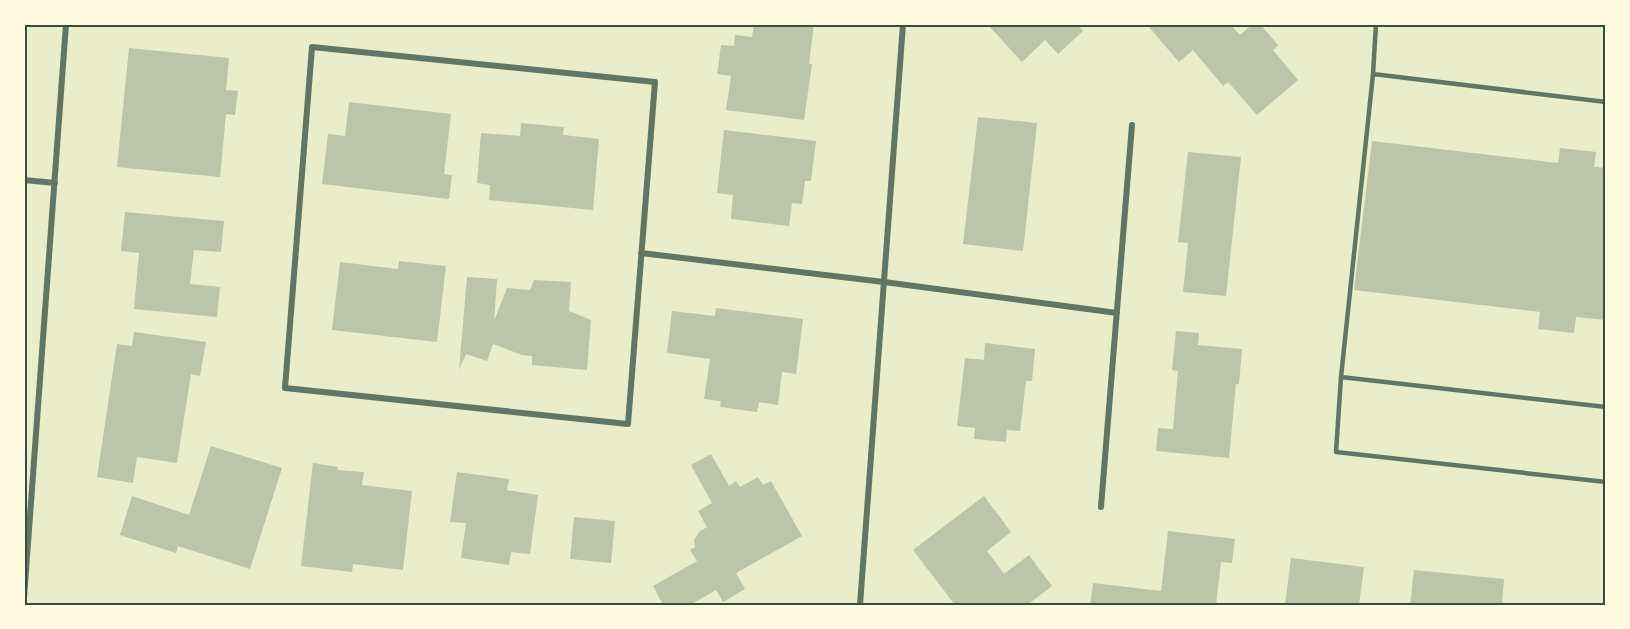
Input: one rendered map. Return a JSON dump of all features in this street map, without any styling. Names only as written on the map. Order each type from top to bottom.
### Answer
[{"type":"street","points":[[24,598],[66,24]]},
{"type":"street","points":[[860,605],[903,24]]},
{"type":"street","points":[[312,47],[655,82],[641,253],[628,424],[285,388],[312,47]]},
{"type":"street","points":[[1101,507],[1132,125]]},
{"type":"street","points":[[24,180],[55,183]]},
{"type":"street","points":[[641,253],[1117,313]]},
{"type":"lane","points":[[1376,24],[1341,377],[1336,452],[1606,482]]},
{"type":"lane","points":[[1372,74],[1606,102]]},
{"type":"lane","points":[[1341,377],[1606,407]]},
{"type":"building","points":[[754,24],[814,24],[809,64],[812,64],[804,120],[726,110],[731,76],[717,74],[721,45],[734,46],[735,35],[752,37]]},
{"type":"building","points":[[990,24],[1077,24],[1083,31],[1058,54],[1045,40],[1022,62],[989,26]]},
{"type":"building","points":[[1151,24],[1230,24],[1240,35],[1253,24],[1260,24],[1278,45],[1273,50],[1298,80],[1257,115],[1228,82],[1223,86],[1193,50],[1179,62],[1148,26]]},
{"type":"building","points":[[129,48],[229,58],[226,90],[238,91],[235,115],[226,114],[220,177],[117,167]]},
{"type":"building","points":[[349,102],[451,114],[444,174],[452,175],[449,199],[322,184],[328,134],[345,136]]},
{"type":"building","points":[[978,117],[1037,123],[1023,251],[963,244]]},
{"type":"building","points":[[521,123],[564,127],[563,135],[599,139],[593,210],[489,200],[490,185],[477,183],[481,133],[520,136]]},
{"type":"building","points":[[724,130],[816,141],[811,181],[805,181],[802,204],[792,203],[789,226],[731,219],[733,195],[717,193]]},
{"type":"building","points":[[1372,141],[1558,163],[1560,148],[1596,152],[1594,167],[1606,168],[1606,320],[1576,317],[1574,333],[1538,329],[1540,312],[1354,290]]},
{"type":"building","points":[[1188,152],[1241,157],[1226,296],[1183,292],[1188,243],[1178,242]]},
{"type":"building","points":[[125,212],[224,221],[221,252],[194,250],[190,284],[220,287],[217,317],[134,309],[139,253],[121,251]]},
{"type":"building","points":[[399,261],[446,266],[437,342],[332,330],[340,262],[398,269]]},
{"type":"building","points":[[467,277],[497,279],[494,321],[507,288],[530,290],[534,280],[571,282],[569,311],[591,320],[587,370],[532,365],[532,356],[522,355],[493,344],[487,361],[466,354],[459,370]]},
{"type":"building","points":[[716,308],[803,319],[796,374],[782,372],[778,405],[759,402],[757,412],[720,407],[721,401],[704,399],[710,359],[667,353],[672,311],[715,316]]},
{"type":"building","points":[[1176,331],[1199,333],[1198,345],[1242,349],[1239,384],[1236,384],[1229,458],[1156,451],[1158,428],[1173,429],[1178,371],[1172,370]]},
{"type":"building","points":[[134,332],[206,342],[200,376],[191,374],[177,463],[137,457],[133,483],[97,477],[117,344],[132,346]]},
{"type":"building","points":[[985,343],[1035,349],[1032,381],[1026,381],[1020,431],[1007,430],[1006,442],[974,439],[975,428],[957,426],[965,358],[984,360]]},
{"type":"building","points":[[211,446],[282,468],[250,569],[178,546],[176,553],[120,535],[132,496],[189,515]]},
{"type":"building","points":[[711,454],[729,486],[736,481],[740,487],[758,477],[763,485],[771,481],[802,536],[736,573],[745,589],[723,602],[716,590],[690,605],[663,605],[653,586],[697,561],[690,550],[695,547],[694,540],[699,532],[707,527],[698,511],[712,503],[691,465]]},
{"type":"building","points":[[313,463],[338,467],[337,470],[364,472],[362,485],[412,491],[403,570],[353,564],[352,572],[301,566]]},
{"type":"building","points":[[457,472],[509,479],[507,490],[538,495],[530,554],[511,552],[509,565],[461,558],[466,523],[450,522]]},
{"type":"building","points":[[984,496],[1011,532],[987,551],[1004,574],[1029,555],[1052,586],[1027,605],[955,605],[913,550]]},
{"type":"building","points":[[574,517],[615,521],[611,563],[570,559]]},
{"type":"building","points":[[1168,531],[1235,539],[1232,563],[1221,562],[1216,605],[1090,605],[1093,583],[1161,591]]},
{"type":"building","points":[[1291,558],[1364,567],[1359,605],[1285,605]]},
{"type":"building","points":[[1414,570],[1504,579],[1502,605],[1410,605]]}]
